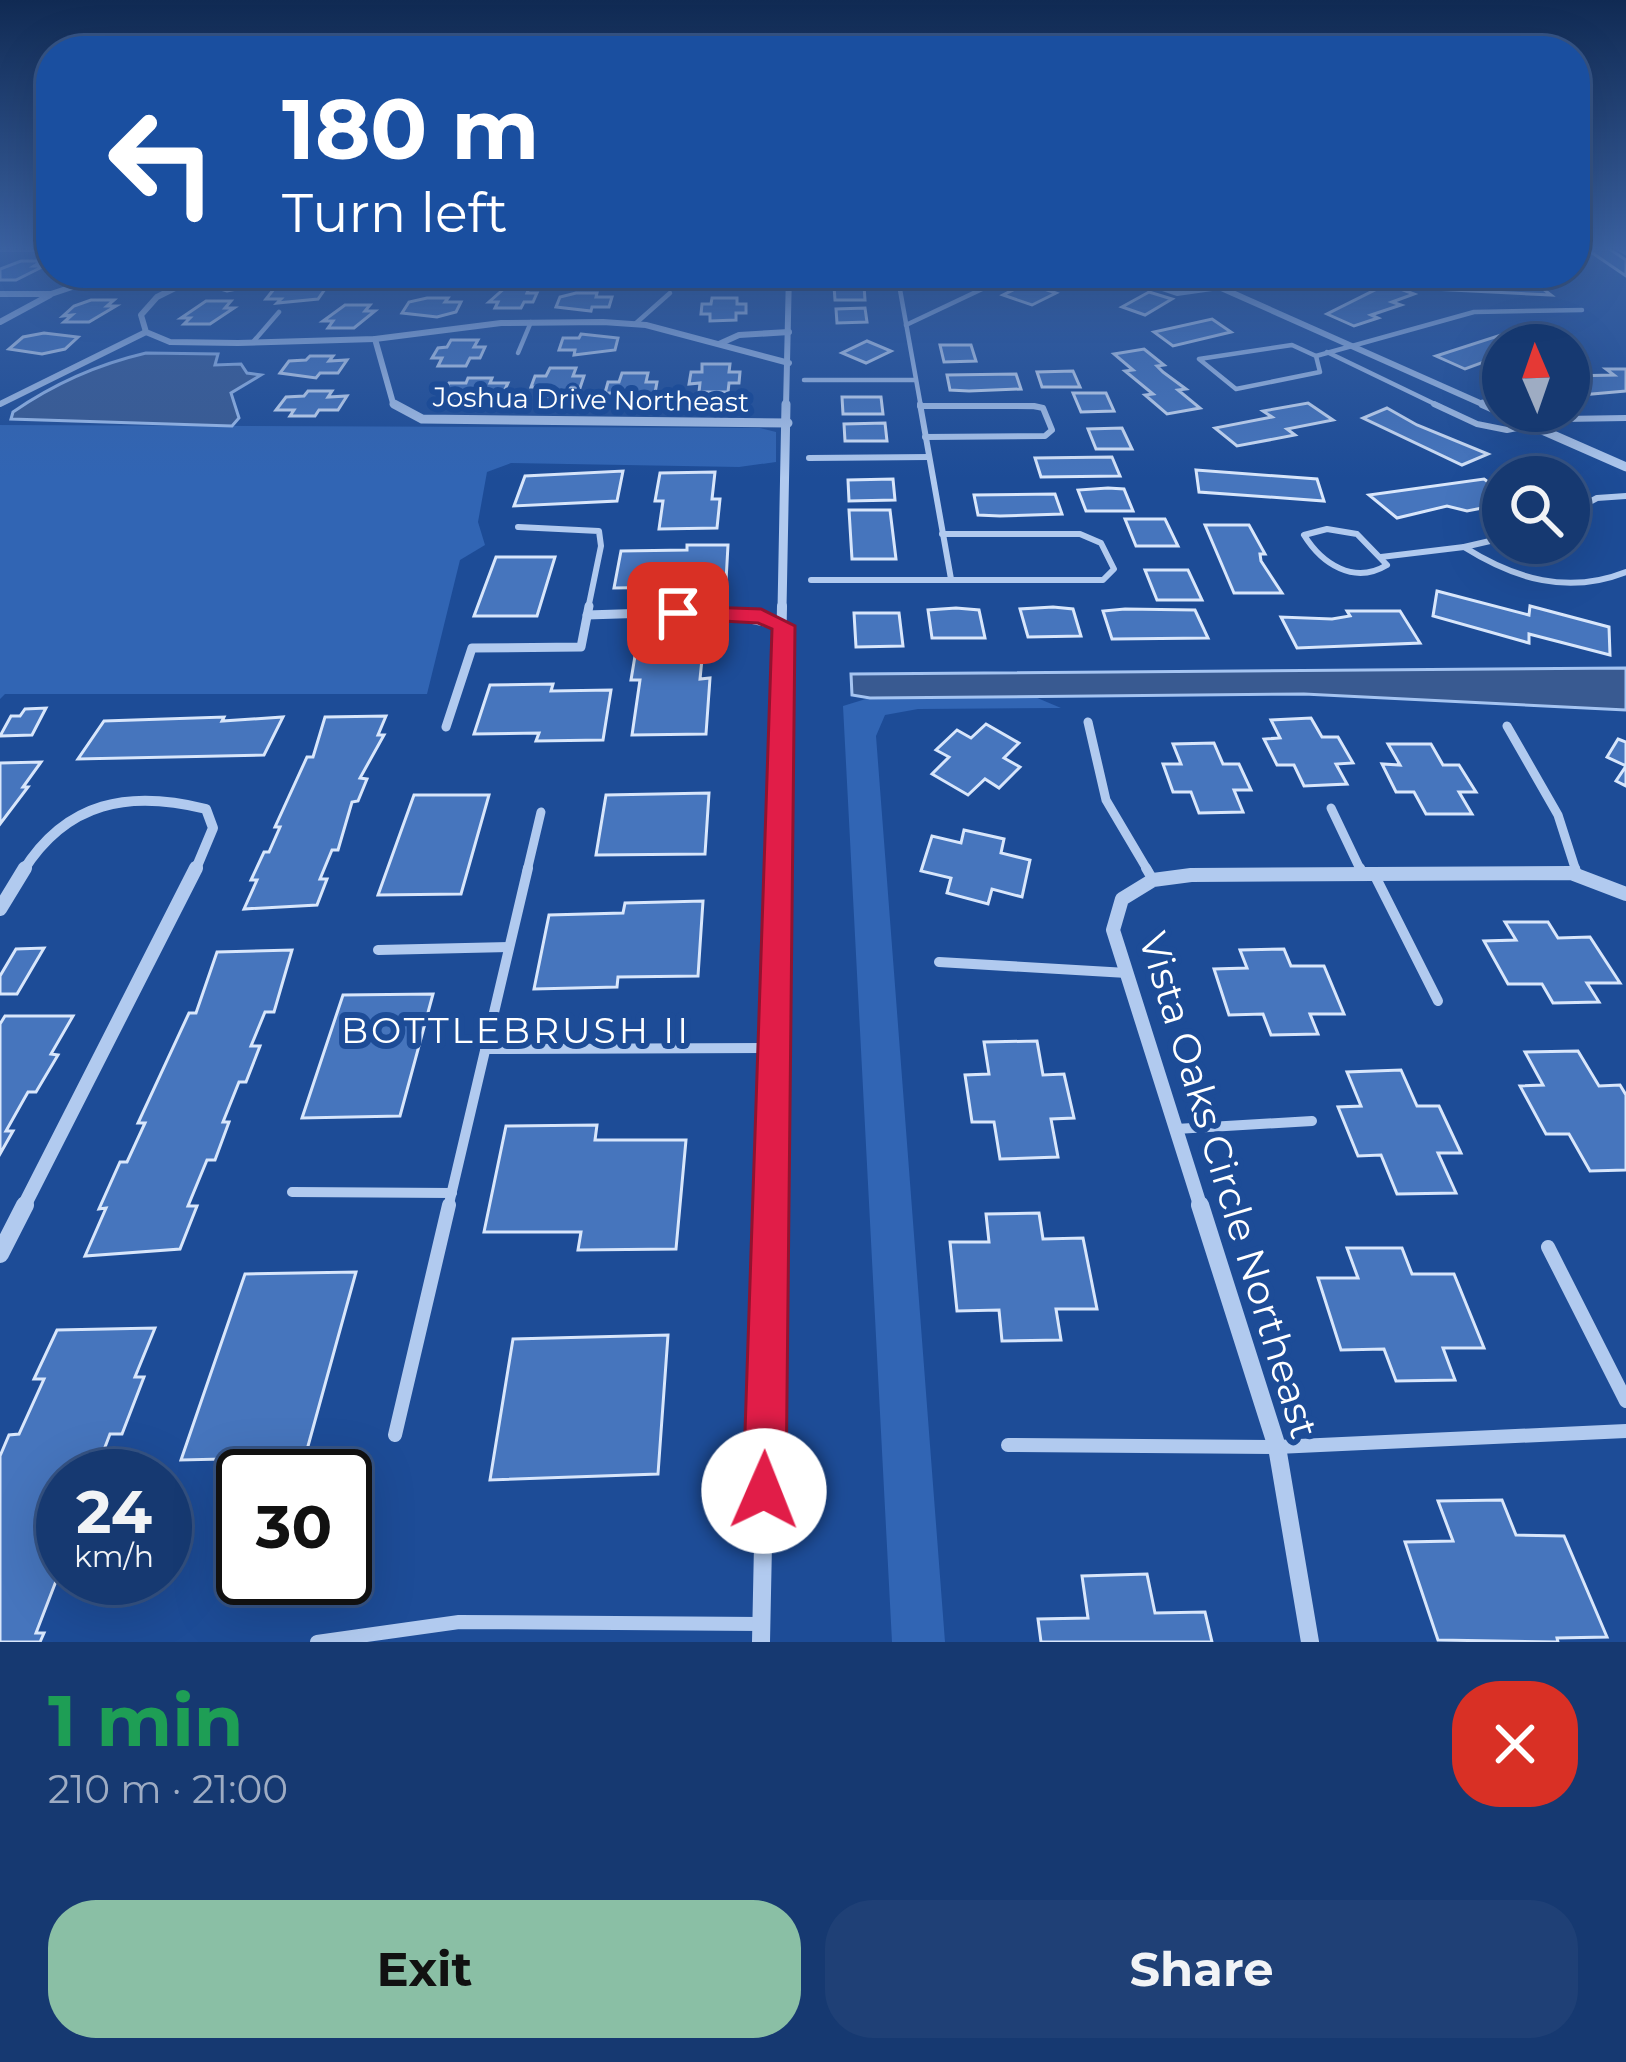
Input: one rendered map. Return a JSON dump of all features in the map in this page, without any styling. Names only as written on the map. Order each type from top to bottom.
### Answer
[{"type":"street","points":[[144,325],[146,332]]},
{"type":"street","points":[[0,404],[146,332],[170,342],[253,343],[375,339],[507,325]]},
{"type":"street","points":[[638,325],[789,363]]},
{"type":"street","points":[[761,1633],[789,325]]},
{"type":"street","points":[[1303,325],[1482,403]]},
{"type":"street","points":[[718,344],[739,335],[789,332]]},
{"type":"street","name":"Joshua Drive Northeast","points":[[375,339],[393,403],[422,419],[788,423]]},
{"type":"street","points":[[1547,432],[1626,467]]},
{"type":"street","points":[[0,909],[50,833],[62,823],[116,805],[187,802],[206,808],[213,828],[210,842],[0,1254]]},
{"type":"street","name":"Vista Oaks Circle Northeast","points":[[1310,1642],[1276,1447],[1113,930],[1122,899],[1153,880],[1191,875],[1577,874],[1626,894]]},
{"type":"lane","points":[[253,343],[268,325]]},
{"type":"lane","points":[[518,353],[530,325]]},
{"type":"lane","points":[[906,325],[951,579]]},
{"type":"lane","points":[[1316,356],[1320,372],[1236,388],[1199,359],[1292,346],[1316,356],[1428,325]]},
{"type":"lane","points":[[1327,352],[1482,425]]},
{"type":"lane","points":[[804,380],[915,380]]},
{"type":"lane","points":[[920,406],[1034,406],[1043,409],[1052,430],[1045,436],[925,437]]},
{"type":"lane","points":[[1590,421],[1626,418]]},
{"type":"lane","points":[[809,458],[929,457]]},
{"type":"lane","points":[[1590,502],[1626,496]]},
{"type":"lane","points":[[446,728],[472,648],[581,647],[602,546],[599,531],[518,526]]},
{"type":"lane","points":[[1357,531],[1382,556],[1387,565],[1381,570],[1332,571],[1322,566],[1304,535],[1357,531]]},
{"type":"lane","points":[[811,580],[1103,580],[1114,569],[1101,542],[1080,534],[942,534]]},
{"type":"lane","points":[[1382,556],[1415,556],[1482,543]]},
{"type":"lane","points":[[1464,547],[1491,566],[1520,577],[1570,585],[1626,572]]},
{"type":"lane","points":[[587,615],[723,612],[761,616],[784,626]]},
{"type":"lane","points":[[1088,722],[1106,800],[1153,880]]},
{"type":"lane","points":[[1507,727],[1558,815],[1577,874]]},
{"type":"lane","points":[[1331,808],[1438,1001]]},
{"type":"lane","points":[[395,1435],[541,812]]},
{"type":"lane","points":[[378,950],[509,947]]},
{"type":"lane","points":[[939,962],[1127,973]]},
{"type":"lane","points":[[485,1049],[775,1048]]},
{"type":"lane","points":[[1176,1129],[1312,1120]]},
{"type":"lane","points":[[292,1192],[452,1193]]},
{"type":"lane","points":[[1548,1247],[1626,1401]]},
{"type":"lane","points":[[1008,1444],[1276,1447],[1626,1431]]},
{"type":"lane","points":[[317,1642],[459,1622],[761,1633]]},
{"type":"shaded area","points":[[146,353],[218,354],[215,365],[241,364],[247,373],[261,375],[231,393],[239,418],[232,426],[11,419],[13,412],[60,384]]},
{"type":"shaded area","points":[[0,425],[760,428],[776,432],[776,462],[739,467],[511,463],[487,472],[478,522],[485,545],[460,560],[427,694],[5,694],[0,699]]},
{"type":"shaded area","points":[[1626,668],[1626,710],[1304,694],[870,698],[852,695],[851,674]]},
{"type":"shaded area","points":[[1035,697],[1061,708],[918,709],[885,715],[876,736],[945,1642],[892,1642],[843,706],[869,698]]},
{"type":"building","points":[[330,325],[358,325],[354,328],[328,328]]},
{"type":"building","points":[[1187,325],[1220,325],[1231,332],[1173,346],[1154,332]]},
{"type":"building","points":[[44,333],[78,337],[65,349],[42,354],[9,349],[23,337]]},
{"type":"building","points":[[581,334],[618,338],[615,350],[574,355],[575,350],[559,350],[563,338]]},
{"type":"building","points":[[451,340],[478,340],[474,347],[485,347],[480,358],[470,358],[466,366],[438,366],[442,358],[432,358]]},
{"type":"building","points":[[867,341],[891,351],[866,363],[842,353]]},
{"type":"building","points":[[1482,341],[1482,363],[1465,369],[1436,356]]},
{"type":"building","points":[[940,345],[971,345],[976,361],[944,362]]},
{"type":"building","points":[[1144,349],[1200,408],[1167,414],[1145,395],[1153,394],[1125,371],[1133,370],[1114,354]]},
{"type":"building","points":[[310,356],[347,360],[338,373],[320,373],[316,378],[280,373],[289,361]]},
{"type":"building","points":[[702,364],[730,364],[729,372],[740,372],[739,383],[729,383],[728,392],[699,392],[700,383],[689,384],[691,372],[702,372]]},
{"type":"building","points":[[550,368],[576,368],[573,376],[584,376],[580,388],[570,388],[567,396],[537,396],[541,387],[531,387],[535,376],[546,376]]},
{"type":"building","points":[[1606,369],[1626,369],[1626,391],[1590,394],[1590,376],[1614,375]]},
{"type":"building","points":[[1073,371],[1080,387],[1042,387],[1037,372]]},
{"type":"building","points":[[622,373],[648,373],[646,382],[657,382],[655,393],[644,393],[642,402],[613,402],[615,393],[605,393],[608,382],[619,382]]},
{"type":"building","points":[[1016,374],[1021,389],[969,391],[950,390],[947,375]]},
{"type":"building","points":[[468,378],[508,383],[502,396],[484,396],[481,402],[442,396],[449,383],[466,383]]},
{"type":"building","points":[[308,391],[347,396],[338,410],[319,410],[315,416],[290,416],[294,410],[276,410],[286,397],[304,396]]},
{"type":"building","points":[[1073,393],[1106,393],[1114,411],[1081,412]]},
{"type":"building","points":[[842,397],[881,397],[883,414],[843,414]]},
{"type":"building","points":[[1308,403],[1333,420],[1287,429],[1295,435],[1237,446],[1215,428],[1272,417],[1263,411]]},
{"type":"building","points":[[1387,408],[1488,454],[1462,465],[1363,418]]},
{"type":"building","points":[[885,423],[887,441],[845,441],[844,424]]},
{"type":"building","points":[[1122,428],[1132,449],[1096,449],[1088,429]]},
{"type":"building","points":[[1112,457],[1120,476],[1041,477],[1035,458]]},
{"type":"building","points":[[1196,470],[1317,479],[1324,501],[1199,492]]},
{"type":"building","points":[[623,471],[617,501],[514,506],[525,476]]},
{"type":"building","points":[[715,472],[712,499],[720,499],[717,528],[659,529],[663,501],[655,501],[660,473]]},
{"type":"building","points":[[893,479],[895,500],[849,501],[848,480]]},
{"type":"building","points":[[1482,479],[1482,508],[1467,511],[1447,506],[1397,518],[1369,495]]},
{"type":"building","points":[[1124,489],[1133,511],[1086,511],[1078,490]]},
{"type":"building","points":[[1055,494],[1062,514],[1000,516],[978,515],[974,495]]},
{"type":"building","points":[[849,510],[890,510],[896,559],[852,559]]},
{"type":"building","points":[[1125,519],[1165,519],[1178,546],[1136,546]]},
{"type":"building","points":[[1205,525],[1249,525],[1265,554],[1260,554],[1261,561],[1282,593],[1234,593]]},
{"type":"building","points":[[687,545],[728,545],[726,581],[614,588],[621,551],[687,550]]},
{"type":"building","points":[[496,557],[555,557],[537,616],[474,616]]},
{"type":"building","points":[[1145,570],[1188,570],[1202,600],[1157,600]]},
{"type":"building","points":[[1437,591],[1529,615],[1530,606],[1609,627],[1610,655],[1529,634],[1529,643],[1433,616]]},
{"type":"building","points":[[1020,609],[1073,609],[1081,636],[1028,637]]},
{"type":"building","points":[[928,610],[979,610],[985,638],[932,638]]},
{"type":"building","points":[[1195,610],[1208,638],[1112,639],[1103,611]]},
{"type":"building","points":[[1347,611],[1400,611],[1420,643],[1297,648],[1281,617],[1332,619],[1350,616]]},
{"type":"building","points":[[854,613],[899,613],[903,646],[856,647]]},
{"type":"building","points":[[703,649],[700,679],[710,678],[706,734],[632,735],[640,680],[631,680],[636,650]]},
{"type":"building","points":[[553,684],[551,691],[611,690],[603,740],[536,741],[539,733],[474,734],[490,685]]},
{"type":"building","points":[[46,708],[32,735],[0,736],[11,716],[20,716],[25,709]]},
{"type":"building","points":[[386,716],[378,735],[384,735],[360,778],[367,779],[358,801],[352,802],[338,850],[332,850],[320,879],[327,879],[317,905],[244,909],[257,880],[251,880],[264,852],[269,852],[280,827],[275,827],[307,757],[313,757],[325,717]]},
{"type":"building","points":[[224,717],[222,721],[283,717],[264,755],[78,759],[104,721]]},
{"type":"building","points":[[1311,718],[1322,737],[1338,737],[1353,763],[1336,764],[1347,784],[1304,786],[1294,765],[1277,765],[1264,739],[1280,738],[1271,720]]},
{"type":"building","points":[[986,724],[1019,743],[1004,758],[1020,767],[999,788],[985,779],[968,795],[932,774],[949,757],[936,750],[957,730],[971,738]]},
{"type":"building","points":[[1618,739],[1626,742],[1626,766],[1607,757]]},
{"type":"building","points":[[1214,743],[1223,764],[1239,764],[1251,790],[1234,790],[1243,812],[1199,813],[1191,792],[1173,792],[1163,764],[1181,764],[1173,744]]},
{"type":"building","points":[[1388,744],[1431,744],[1443,765],[1459,765],[1476,792],[1459,792],[1472,814],[1426,814],[1414,792],[1396,792],[1382,764],[1400,765]]},
{"type":"building","points":[[41,762],[23,787],[28,787],[0,824],[0,763]]},
{"type":"building","points":[[1626,766],[1626,786],[1616,781]]},
{"type":"building","points":[[709,793],[705,854],[596,855],[606,795]]},
{"type":"building","points":[[414,795],[489,795],[461,894],[378,895]]},
{"type":"building","points":[[964,830],[1004,839],[1001,853],[1030,860],[1022,897],[992,889],[988,904],[947,893],[951,878],[921,871],[932,836],[961,843]]},
{"type":"building","points":[[703,901],[698,976],[618,977],[617,987],[534,989],[549,915],[623,913],[625,903]]},
{"type":"building","points":[[1505,922],[1548,922],[1558,938],[1590,937],[1620,983],[1587,983],[1599,1002],[1553,1003],[1542,984],[1508,984],[1484,941],[1516,940]]},
{"type":"building","points":[[44,948],[17,994],[0,994],[0,976],[16,949]]},
{"type":"building","points":[[1284,949],[1291,966],[1324,966],[1344,1014],[1310,1014],[1318,1034],[1271,1035],[1263,1014],[1229,1015],[1214,969],[1247,968],[1240,950]]},
{"type":"building","points":[[292,950],[274,1012],[265,1012],[251,1046],[260,1046],[246,1082],[239,1082],[223,1122],[229,1122],[215,1160],[207,1160],[188,1206],[197,1206],[180,1249],[85,1256],[106,1208],[99,1209],[120,1162],[127,1162],[145,1123],[138,1123],[189,1013],[196,1013],[217,952]]},
{"type":"building","points":[[433,994],[400,1116],[302,1118],[343,995]]},
{"type":"building","points":[[5,1016],[73,1016],[51,1054],[58,1055],[36,1092],[28,1092],[6,1131],[13,1131],[0,1154],[0,1024]]},
{"type":"building","points":[[1037,1041],[1043,1075],[1064,1074],[1074,1118],[1051,1119],[1058,1157],[1000,1159],[994,1122],[972,1122],[965,1075],[989,1074],[984,1042]]},
{"type":"building","points":[[1578,1051],[1599,1086],[1620,1085],[1626,1095],[1626,1170],[1590,1171],[1569,1134],[1546,1134],[1520,1086],[1543,1085],[1525,1052]]},
{"type":"building","points":[[1401,1070],[1417,1106],[1439,1106],[1461,1153],[1438,1153],[1456,1193],[1397,1194],[1381,1155],[1358,1156],[1338,1107],[1361,1106],[1347,1072]]},
{"type":"building","points":[[597,1125],[595,1140],[686,1140],[676,1249],[578,1250],[581,1232],[484,1232],[506,1126]]},
{"type":"building","points":[[1039,1213],[1043,1239],[1083,1238],[1097,1309],[1056,1309],[1061,1340],[1002,1341],[999,1310],[957,1311],[950,1242],[989,1242],[986,1214]]},
{"type":"building","points":[[1347,1248],[1402,1248],[1412,1274],[1454,1274],[1484,1348],[1443,1348],[1455,1380],[1396,1381],[1384,1349],[1341,1350],[1318,1278],[1358,1278]]},
{"type":"building","points":[[356,1272],[307,1449],[216,1449],[216,1459],[192,1460],[192,1449],[185,1449],[245,1274]]},
{"type":"building","points":[[155,1328],[135,1377],[144,1377],[122,1434],[110,1434],[104,1449],[36,1449],[36,1605],[47,1605],[36,1633],[44,1633],[40,1642],[0,1642],[0,1456],[9,1435],[19,1434],[44,1379],[34,1379],[57,1330]]},
{"type":"building","points":[[668,1335],[658,1474],[490,1480],[513,1339]]},
{"type":"building","points":[[1502,1500],[1516,1535],[1564,1536],[1607,1637],[1557,1638],[1558,1642],[1438,1640],[1405,1542],[1453,1541],[1438,1501]]},
{"type":"building","points":[[1147,1574],[1155,1613],[1205,1612],[1212,1642],[1041,1642],[1038,1619],[1088,1618],[1082,1576]]},
{"type":"district","name":"BOTTLEBRUSH II","points":[[516,1030]]},
{"type":"route","points":[[678,613],[761,616],[784,626],[764,1491]]}]
